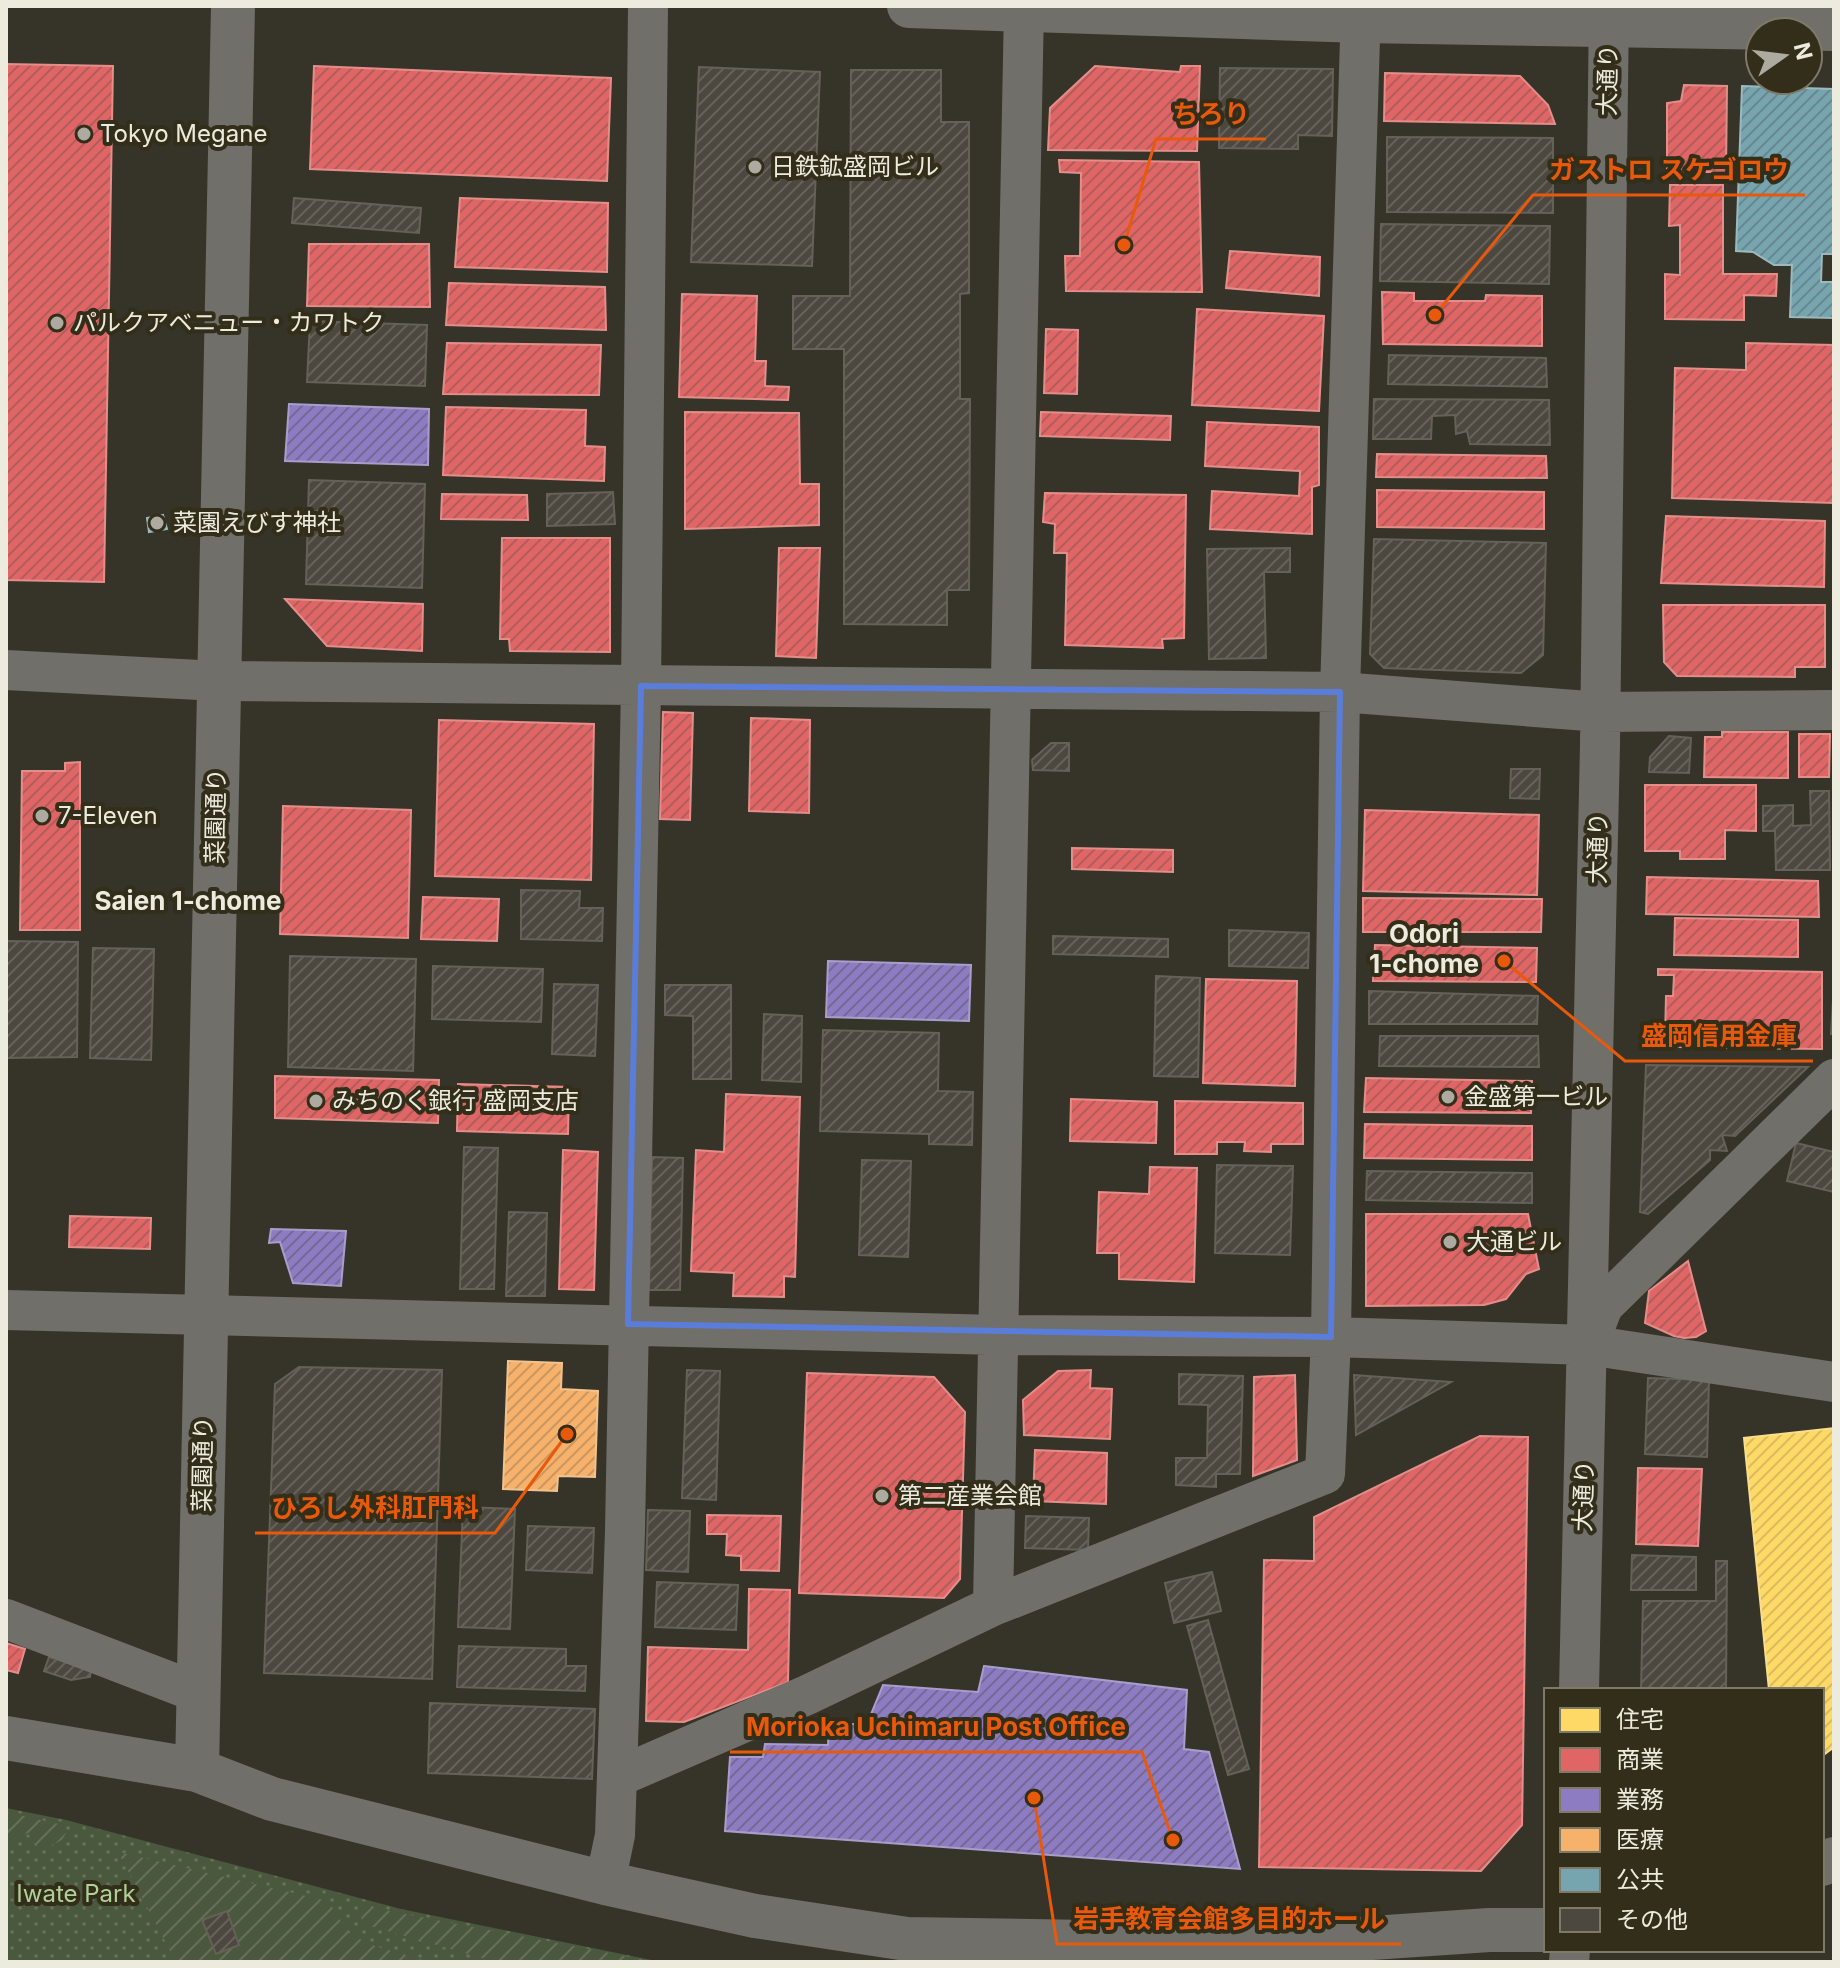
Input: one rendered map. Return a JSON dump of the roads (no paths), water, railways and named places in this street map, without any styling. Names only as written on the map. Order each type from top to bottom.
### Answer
[{"type":"street","name":"菜園通り","points":[[197,1770],[233,6]]},
{"type":"street","points":[[605,1883],[615,1835],[618,1777],[641,686],[648,6]]},
{"type":"street","points":[[909,6],[1608,16],[1834,29]]},
{"type":"street","points":[[993,1606],[1024,8]]},
{"type":"street","points":[[618,1777],[807,1695],[993,1606],[1325,1474],[1331,1337],[1340,692],[1361,14]]},
{"type":"street","name":"大通り","points":[[1579,1688],[1601,712],[1608,16]]},
{"type":"street","points":[[6,670],[219,681],[1340,692],[1601,712],[1834,710]]},
{"type":"street","points":[[1588,1345],[1603,1306],[1834,1079]]},
{"type":"street","points":[[6,1310],[998,1335],[1331,1337],[1588,1345],[1834,1382]]},
{"type":"street","points":[[6,1619],[199,1693]]},
{"type":"street","points":[[6,1738],[197,1770],[272,1799],[605,1883],[755,1916],[907,1939],[1269,1945],[1489,1930],[1544,1930]]},
{"type":"place","name":"Tokyo Megane","points":[[84,134]]},
{"type":"place","name":"日鉄鉱盛岡ビル","points":[[755,167]]},
{"type":"place","name":"ちろり","points":[[1124,245]]},
{"type":"place","name":"ガストロ スケゴロウ","points":[[1435,315]]},
{"type":"place","name":"パルクアベニュー・カワトク","points":[[57,323]]},
{"type":"place","name":"菜園えびす神社","points":[[157,523]]},
{"type":"place","name":"7-Eleven","points":[[42,816]]},
{"type":"place","name":"盛岡信用金庫","points":[[1504,961]]},
{"type":"place","name":"金盛第一ビル","points":[[1448,1097]]},
{"type":"place","name":"みちのく銀行 盛岡支店","points":[[316,1101]]},
{"type":"place","name":"大通ビル","points":[[1450,1242]]},
{"type":"place","name":"ひろし外科肛門科","points":[[567,1434]]},
{"type":"place","name":"第二産業会館","points":[[882,1496]]},
{"type":"place","name":"岩手教育会館多目的ホール","points":[[1034,1798]]},
{"type":"place","name":"Morioka Uchimaru Post Office","points":[[1173,1840]]},
{"type":"district","name":"Saien 1-chome","points":[[188,901]]},
{"type":"district","name":"Odori 1-chome","points":[[1424,949]]},
{"type":"park label","name":"Iwate Park","points":[[76,1894]]}]
